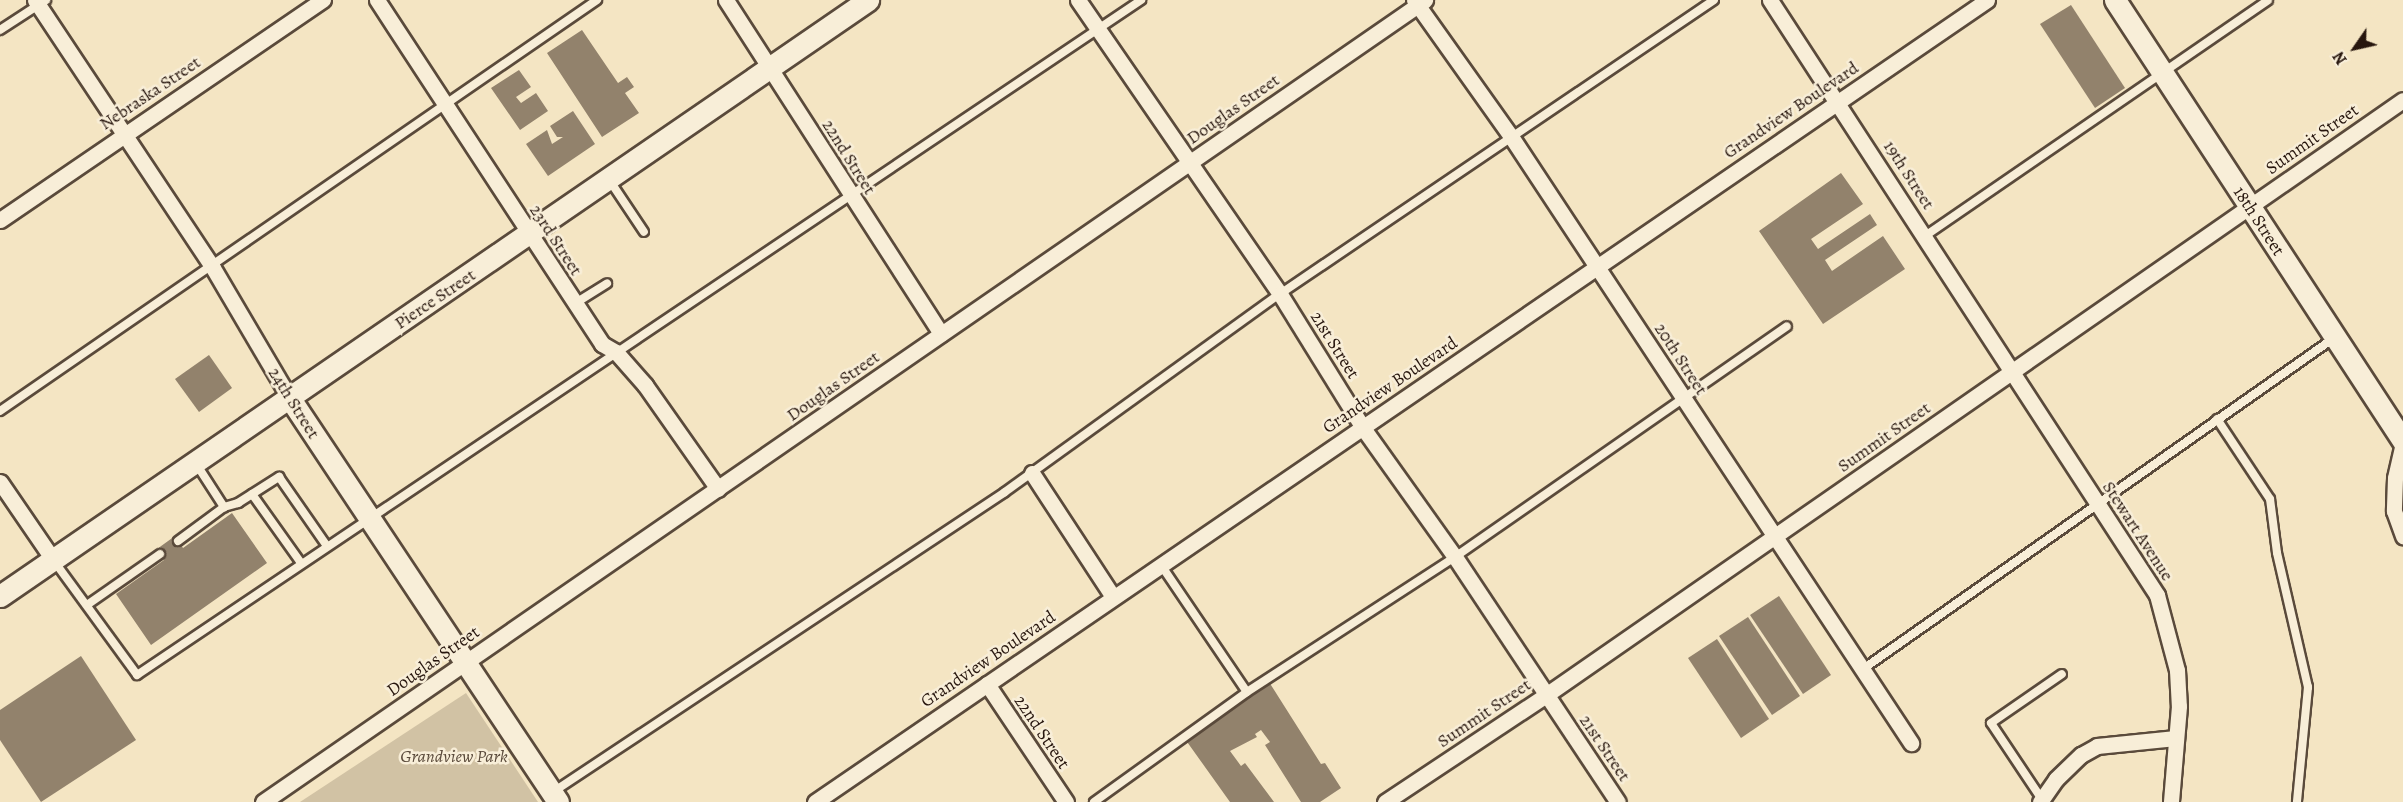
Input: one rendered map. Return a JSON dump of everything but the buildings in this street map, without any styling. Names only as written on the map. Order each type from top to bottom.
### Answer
[{"type":"main road","name":"Pierce Street","points":[[0,596],[194,461],[530,235],[868,0]]},
{"type":"main road","name":"18th Street","points":[[2115,0],[2403,442]]},
{"type":"main road","name":"24th Street","points":[[289,397],[555,797]]},
{"type":"street","name":"Nebraska Street","points":[[0,220],[323,0]]},
{"type":"street","name":"23rd Street","points":[[377,0],[574,304],[602,344],[616,352],[645,385],[718,489]]},
{"type":"street","name":"22nd Street","points":[[726,0],[940,334]]},
{"type":"street","name":"21st Street","points":[[1078,0],[1280,294],[1363,428],[1455,556],[1618,802]]},
{"type":"street","name":"19th Street","points":[[1770,0],[1925,236],[2011,373]]},
{"type":"street","name":"Grandview Boulevard","points":[[815,802],[1987,0]]},
{"type":"street","name":"24th Street","points":[[40,2],[213,268],[289,397]]},
{"type":"street","name":"20th Street","points":[[1419,2],[1597,266],[1911,743]]},
{"type":"street","name":"Douglas Street","points":[[263,802],[1191,163],[1419,2]]},
{"type":"street","name":"Summit Street","points":[[1385,802],[1546,695],[2403,100]]},
{"type":"street","name":"Stewart Avenue","points":[[2011,373],[2157,594],[2177,670],[2176,738],[2171,802]]},
{"type":"street","points":[[2403,442],[2395,478],[2394,511],[2403,536]]},
{"type":"street","points":[[1032,473],[1113,597]]},
{"type":"street","points":[[0,482],[52,558]]},
{"type":"street","name":"22nd Street","points":[[987,684],[1065,802]]},
{"type":"street","points":[[2041,800],[2081,755],[2097,746],[2176,738]]},
{"type":"lane","points":[[0,411],[213,268],[444,104],[597,0]]},
{"type":"lane","points":[[52,558],[137,675],[368,516],[1141,0]]},
{"type":"lane","points":[[555,797],[1032,473],[1280,294],[1714,0]]},
{"type":"lane","points":[[1925,236],[2268,0]]},
{"type":"lane","points":[[0,30],[40,2]]},
{"type":"lane","points":[[609,179],[644,232]]},
{"type":"lane","points":[[574,304],[607,283]]},
{"type":"lane","points":[[1094,802],[1247,692],[1455,556],[1786,326]]},
{"type":"lane","points":[[1863,669],[2335,338]]},
{"type":"lane","points":[[2217,419],[2270,499],[2277,553],[2308,687],[2297,802]]},
{"type":"lane","points":[[194,461],[224,507]]},
{"type":"lane","points":[[178,542],[224,507],[252,494],[279,477],[327,546]]},
{"type":"lane","points":[[252,494],[301,563]]},
{"type":"lane","points":[[87,605],[160,554]]},
{"type":"lane","points":[[1161,565],[1247,692]]},
{"type":"lane","points":[[2041,800],[1991,723],[2062,674]]},
{"type":"green space","name":"Grandview Park","points":[[466,693],[538,802],[300,802]]}]
